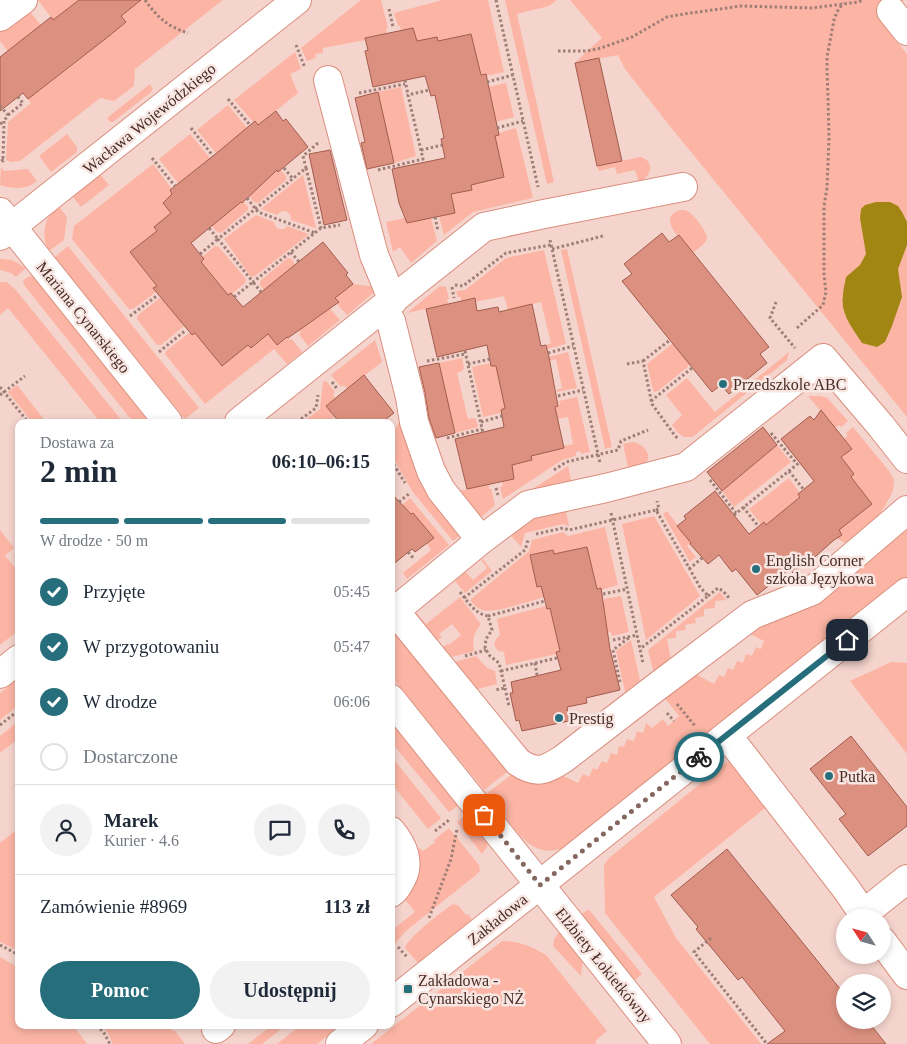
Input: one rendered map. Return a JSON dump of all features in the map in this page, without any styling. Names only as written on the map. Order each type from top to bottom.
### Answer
[{"type":"street","points":[[0,18],[23,0]]},
{"type":"street","name":"Wacława Wojewódzkiego","points":[[4,225],[297,0]]},
{"type":"street","points":[[334,101],[374,255],[392,311],[414,422],[431,471],[441,490],[481,540]]},
{"type":"street","points":[[244,419],[392,311],[484,227],[683,187]]},
{"type":"street","name":"Mariana Cynarskiego","points":[[4,225],[166,419]]},
{"type":"street","points":[[395,611],[481,540],[528,505],[686,468],[822,358],[882,426],[907,459]]},
{"type":"street","points":[[395,615],[518,762],[529,768],[541,770],[563,759],[752,615],[812,591],[907,510]]},
{"type":"street","name":"Zakładowa","points":[[395,1000],[907,592]]},
{"type":"street","points":[[0,674],[15,662]]},
{"type":"street","points":[[395,704],[540,885]]},
{"type":"street","points":[[721,740],[847,890],[860,909]]},
{"type":"street","points":[[395,836],[400,842],[406,862],[404,875],[395,891]]},
{"type":"street","points":[[873,909],[907,879]]},
{"type":"street","name":"Elżbiety Łokietkówny","points":[[540,885],[667,1044]]},
{"type":"street","points":[[891,953],[907,975]]},
{"type":"street","points":[[340,1044],[359,1029]]},
{"type":"path","points":[[145,0],[166,24],[188,33]]},
{"type":"path","points":[[496,0],[606,488],[640,649],[655,688],[674,721]]},
{"type":"path","points":[[558,51],[587,51],[601,48],[632,37],[667,17],[684,14],[741,6],[812,8],[863,0]]},
{"type":"path","points":[[797,328],[823,305],[826,292],[824,275],[824,206],[827,188],[829,138],[827,64],[834,20],[843,3]]},
{"type":"path","points":[[389,9],[393,27]]},
{"type":"path","points":[[487,82],[513,75]]},
{"type":"path","points":[[321,228],[303,156],[334,101],[405,82],[423,160],[354,176]]},
{"type":"path","points":[[408,95],[429,90]]},
{"type":"path","points":[[0,124],[23,103],[18,97]]},
{"type":"path","points":[[228,99],[250,126]]},
{"type":"path","points":[[0,106],[8,115]]},
{"type":"path","points":[[0,157],[3,161],[4,121]]},
{"type":"path","points":[[497,128],[523,121]]},
{"type":"path","points":[[190,128],[213,156]]},
{"type":"path","points":[[421,150],[442,145]]},
{"type":"path","points":[[152,158],[175,186]]},
{"type":"path","points":[[284,168],[293,179]]},
{"type":"path","points":[[200,254],[306,168]]},
{"type":"path","points":[[246,198],[258,212],[315,233]]},
{"type":"path","points":[[234,297],[321,228],[365,220]]},
{"type":"path","points":[[209,228],[261,292]]},
{"type":"path","points":[[552,249],[603,236]]},
{"type":"path","points":[[290,252],[299,262]]},
{"type":"path","points":[[451,284],[454,298]]},
{"type":"path","points":[[130,316],[158,295]]},
{"type":"path","points":[[776,302],[770,318],[794,346],[795,352]]},
{"type":"path","points":[[159,352],[186,330]]},
{"type":"path","points":[[627,364],[643,361],[670,340]]},
{"type":"path","points":[[548,352],[573,346]]},
{"type":"path","points":[[402,366],[465,352],[483,431],[422,445]]},
{"type":"path","points":[[468,364],[490,359]]},
{"type":"path","points":[[643,361],[652,404],[677,438],[683,442]]},
{"type":"path","points":[[651,401],[692,368]]},
{"type":"path","points":[[0,395],[25,376]]},
{"type":"path","points":[[0,387],[26,419]]},
{"type":"path","points":[[558,396],[583,390]]},
{"type":"path","points":[[734,515],[798,463],[755,413]]},
{"type":"path","points":[[481,422],[502,416]]},
{"type":"path","points":[[788,471],[804,490]]},
{"type":"path","points":[[399,502],[410,493]]},
{"type":"path","points":[[743,507],[758,526]]},
{"type":"path","points":[[464,598],[525,550],[529,536],[563,528],[569,530],[613,521],[656,510],[700,588],[708,596],[640,649]]},
{"type":"path","points":[[689,568],[702,558]]},
{"type":"path","points":[[443,571],[464,598],[482,615],[488,616],[545,601]]},
{"type":"path","points":[[603,594],[627,589]]},
{"type":"path","points":[[465,697],[505,688],[499,663],[490,656],[485,648],[486,639],[492,630],[488,616]]},
{"type":"path","points":[[613,640],[637,635]]},
{"type":"path","points":[[621,685],[613,650],[630,637]]},
{"type":"path","points":[[501,670],[557,658]]},
{"type":"path","points":[[535,663],[537,675]]},
{"type":"path","points":[[655,688],[688,718],[721,740]]},
{"type":"path","points":[[0,725],[15,713]]},
{"type":"path","points":[[435,830],[449,820]]},
{"type":"path","points":[[429,918],[451,859],[457,829]]},
{"type":"path","points":[[712,938],[694,952],[767,1044]]},
{"type":"path","points":[[0,945],[15,952]]},
{"type":"path","points":[[398,947],[411,962]]},
{"type":"path","points":[[100,1029],[110,1044]]},
{"type":"shaded area","points":[[38,0],[79,0],[53,20]]},
{"type":"shaded area","points":[[137,0],[223,0],[135,69],[134,86],[114,101],[100,98],[20,161],[11,162],[6,160],[8,122],[31,103],[28,99],[45,86],[40,80],[72,65],[126,22],[121,16],[138,2]]},
{"type":"shaded area","points":[[361,0],[381,0],[388,28],[386,29],[387,34],[323,48],[323,53],[315,54],[316,58],[307,61],[301,48]]},
{"type":"shaded area","points":[[442,0],[488,0],[504,72],[486,76],[481,75],[471,34],[438,41],[437,37],[417,41],[413,28],[401,30],[400,26],[398,26],[394,13]]},
{"type":"shaded area","points":[[505,0],[557,0],[549,6],[517,14],[554,182],[547,184]]},
{"type":"shaded area","points":[[570,0],[904,0],[880,20],[907,54],[907,417],[673,130],[625,69],[618,55],[575,63],[602,38]]},
{"type":"shaded area","points":[[26,7],[41,25],[10,54],[0,41],[0,28]]},
{"type":"shaded area","points":[[295,52],[301,69],[290,74],[298,93],[258,125],[256,122],[254,123],[234,100]]},
{"type":"shaded area","points":[[506,83],[514,117],[496,122],[488,87]]},
{"type":"shaded area","points":[[150,84],[153,89],[150,93],[113,122],[110,122],[107,118]]},
{"type":"shaded area","points":[[401,87],[416,156],[394,163],[378,92]]},
{"type":"shaded area","points":[[228,105],[247,128],[221,155],[218,152],[216,153],[197,130]]},
{"type":"shaded area","points":[[516,128],[533,198],[473,212],[444,235],[439,216],[451,194],[471,190],[471,185],[504,177],[495,136]]},
{"type":"shaded area","points":[[67,134],[77,147],[77,152],[51,172],[39,156]]},
{"type":"shaded area","points":[[190,134],[210,158],[178,183],[159,159]]},
{"type":"shaded area","points":[[641,157],[649,162],[650,170],[646,177],[639,182],[635,170],[617,174],[615,167],[599,171],[597,166]]},
{"type":"shaded area","points":[[153,164],[172,189],[170,191],[172,194],[163,203],[171,213],[154,227],[157,231],[130,252],[157,286],[153,288],[156,292],[133,309],[129,309],[72,239],[74,226]]},
{"type":"shaded area","points":[[1,167],[4,171],[28,169],[37,181],[29,186],[20,188],[0,185]]},
{"type":"shaded area","points":[[277,170],[279,172],[281,170],[286,176],[286,180],[258,203],[254,202],[249,196],[250,192]]},
{"type":"shaded area","points":[[99,173],[109,185],[81,207],[69,192]]},
{"type":"shaded area","points":[[303,175],[316,228],[291,220],[290,214],[285,211],[277,215],[261,209]]},
{"type":"shaded area","points":[[240,201],[243,201],[248,210],[221,233],[217,232],[212,226]]},
{"type":"shaded area","points":[[876,202],[890,202],[898,206],[907,222],[907,245],[898,269],[902,297],[885,342],[877,347],[862,343],[843,309],[843,291],[846,277],[860,265],[866,254],[860,218],[861,209],[865,205]]},
{"type":"shaded area","points":[[57,204],[67,217],[64,240],[49,251],[46,245],[45,226],[49,215]]},
{"type":"shaded area","points":[[686,210],[691,214],[707,236],[705,242],[693,253],[678,237],[671,224],[670,218],[673,213]]},
{"type":"shaded area","points":[[256,215],[274,222],[278,229],[284,229],[287,226],[308,235],[255,276],[251,277],[224,239]]},
{"type":"shaded area","points":[[405,218],[431,218],[437,241],[411,263],[400,247],[393,252],[386,222]]},
{"type":"shaded area","points":[[68,246],[199,408],[185,419],[55,257]]},
{"type":"shaded area","points":[[215,246],[219,247],[246,279],[245,283],[232,294],[228,295],[201,262],[204,259],[202,257]]},
{"type":"shaded area","points":[[567,249],[612,447],[605,449],[561,250]]},
{"type":"shaded area","points":[[544,250],[566,344],[547,349],[546,345],[551,343],[541,302],[508,310],[504,296],[475,302],[474,298],[461,301],[461,297],[458,297],[456,291],[465,290],[506,258]]},
{"type":"shaded area","points":[[288,258],[292,259],[295,265],[264,290],[260,285],[260,281]]},
{"type":"shaded area","points":[[0,259],[12,260],[26,268],[16,277],[11,273],[0,270]]},
{"type":"shaded area","points":[[29,276],[34,277],[149,419],[131,419],[24,285],[23,281]]},
{"type":"shaded area","points":[[0,282],[7,282],[15,289],[121,419],[98,419],[8,308],[0,315]]},
{"type":"shaded area","points":[[353,284],[377,287],[378,289],[347,315],[337,304],[339,302],[335,298]]},
{"type":"shaded area","points":[[440,286],[446,287],[449,299],[447,299],[448,304],[407,313]]},
{"type":"shaded area","points":[[160,298],[163,301],[166,298],[185,320],[181,323],[184,326],[161,345],[157,345],[137,319],[138,315]]},
{"type":"shaded area","points":[[325,307],[328,310],[330,309],[340,320],[308,346],[299,334],[301,332],[298,329]]},
{"type":"shaded area","points":[[189,333],[191,335],[195,333],[222,366],[248,345],[251,348],[268,334],[277,345],[287,337],[290,340],[292,339],[302,352],[287,364],[274,349],[205,404],[165,354],[166,351]]},
{"type":"shaded area","points":[[375,340],[382,362],[347,389],[344,385],[341,387],[331,375]]},
{"type":"shaded area","points":[[673,343],[690,365],[658,391],[654,392],[647,364]]},
{"type":"shaded area","points":[[568,352],[577,388],[557,392],[556,390],[562,388],[556,359],[549,361],[549,357]]},
{"type":"shaded area","points":[[789,352],[787,360],[694,436],[683,436],[672,425],[682,415],[666,395],[687,378],[715,412]]},
{"type":"shaded area","points":[[462,358],[464,368],[457,373],[468,419],[476,419],[478,427],[455,433],[439,363]]},
{"type":"shaded area","points":[[491,363],[491,366],[496,366],[505,408],[501,410],[501,413],[483,417],[472,367]]},
{"type":"shaded area","points":[[326,381],[335,392],[333,394],[335,398],[326,406],[334,417],[332,419],[307,419],[320,409],[323,382]]},
{"type":"shaded area","points":[[17,385],[44,419],[30,419],[8,392]]},
{"type":"shaded area","points":[[808,396],[827,398],[848,421],[841,427],[839,425],[835,428]]},
{"type":"shaded area","points":[[577,397],[590,452],[581,454],[580,451],[576,452],[576,456],[562,460],[503,499],[500,487],[503,486],[502,482],[514,478],[512,465],[532,460],[531,456],[573,444],[568,417],[558,419],[555,407],[560,405],[559,401]]},
{"type":"shaded area","points":[[402,418],[418,478],[454,523],[461,535],[453,541],[412,491],[395,461],[395,429]]},
{"type":"shaded area","points":[[853,427],[889,471],[894,480],[893,491],[878,516],[845,543],[837,538],[851,477],[854,474],[841,457],[852,449],[844,438],[848,436],[846,433]]},
{"type":"shaded area","points":[[632,442],[643,447],[648,457],[642,466],[629,472],[623,444]]},
{"type":"shaded area","points":[[777,445],[791,462],[734,507],[722,491]]},
{"type":"shaded area","points":[[568,466],[572,485],[522,496]]},
{"type":"shaded area","points":[[789,478],[800,493],[800,497],[766,525],[764,522],[761,524],[749,509]]},
{"type":"shaded area","points":[[489,484],[495,505],[477,521],[455,492]]},
{"type":"shaded area","points":[[410,498],[449,545],[407,579],[403,573],[431,550],[427,544],[433,538],[413,513],[407,517],[402,505]]},
{"type":"shaded area","points":[[565,507],[569,526],[563,524],[525,533],[521,547],[508,532],[526,518]]},
{"type":"shaded area","points":[[667,511],[691,543],[687,546],[696,557],[690,562],[663,514]]},
{"type":"shaded area","points":[[654,516],[700,596],[646,640],[622,524]]},
{"type":"shaded area","points":[[907,524],[907,577],[568,846],[549,851],[534,847],[521,836],[486,794],[515,772],[557,773],[578,783],[583,774],[589,777],[593,768],[597,770],[602,761],[607,763],[611,753],[617,755],[619,746],[624,747],[627,739],[634,741],[637,731],[643,733],[646,723],[652,728],[663,719],[668,726],[679,716],[661,693],[690,671],[714,684],[719,675],[724,677],[728,668],[733,670],[737,661],[743,663],[746,654],[752,656],[756,647],[761,649],[764,641],[744,631]]},
{"type":"shaded area","points":[[605,527],[618,585],[601,590],[601,588],[597,589],[587,547],[554,554],[552,550],[530,555],[537,587],[544,585],[544,597],[488,611],[478,608],[470,600],[529,551],[532,540],[563,532],[568,536]]},
{"type":"shaded area","points":[[0,530],[14,548],[5,556],[15,567],[15,633],[0,645]]},
{"type":"shaded area","points":[[483,559],[492,571],[465,593],[455,581],[466,572],[473,580],[487,568],[481,560]]},
{"type":"shaded area","points":[[720,592],[726,600],[715,601],[715,608],[704,609],[704,616],[695,618],[696,623],[685,625],[686,630],[676,631],[676,638],[667,639],[672,665],[655,678],[648,650]]},
{"type":"shaded area","points":[[621,596],[629,632],[612,636],[611,632],[606,633],[600,602],[604,601],[604,599]]},
{"type":"shaded area","points":[[460,597],[481,624],[474,636],[474,651],[452,657],[443,647],[447,644],[449,645],[461,635],[452,624],[439,634],[442,637],[433,644],[410,616],[413,609],[426,624]]},
{"type":"shaded area","points":[[546,606],[550,608],[560,651],[556,652],[557,654],[506,665],[504,652],[498,651],[494,645],[500,635],[497,619]]},
{"type":"shaded area","points":[[395,633],[404,635],[511,769],[484,790],[395,681]]},
{"type":"shaded area","points":[[631,640],[640,680],[625,692],[616,651]]},
{"type":"shaded area","points":[[476,656],[487,668],[495,671],[497,684],[470,691],[448,664]]},
{"type":"shaded area","points":[[891,662],[907,663],[907,754],[850,681]]},
{"type":"shaded area","points":[[15,681],[15,708],[0,720],[0,693]]},
{"type":"shaded area","points":[[15,724],[15,741],[0,753],[0,736]]},
{"type":"shaded area","points":[[395,726],[459,805],[449,812],[395,747]]},
{"type":"shaded area","points":[[395,761],[441,818],[428,829],[395,788]]},
{"type":"shaded area","points":[[728,761],[735,762],[769,805],[654,897],[676,938],[761,1044],[710,1044],[605,913],[604,865],[609,858]]},
{"type":"shaded area","points":[[467,814],[488,842],[482,854],[457,822]]},
{"type":"shaded area","points":[[449,828],[479,865],[480,871],[407,930],[395,944],[395,928],[415,912],[403,897],[416,852],[420,848],[423,851],[435,842],[434,840]]},
{"type":"shaded area","points":[[15,831],[15,949],[0,942],[0,843]]},
{"type":"shaded area","points":[[453,904],[459,906],[466,915],[468,914],[472,922],[419,964],[405,948],[426,924]]},
{"type":"shaded area","points":[[587,910],[590,911],[642,974],[634,981],[581,915]]},
{"type":"shaded area","points":[[560,931],[583,958],[581,976],[553,946],[554,939]]},
{"type":"shaded area","points":[[502,941],[524,945],[546,955],[607,1031],[595,1041],[597,1044],[371,1044],[390,1029],[395,1029],[395,1025]]},
{"type":"shaded area","points":[[0,957],[15,966],[15,1029],[76,1029],[87,1044],[0,1044]]},
{"type":"shaded area","points":[[104,1029],[170,1029],[175,1031],[185,1044],[113,1044]]},
{"type":"shaded area","points":[[267,1029],[281,1029],[262,1044],[248,1044]]},
{"type":"shaded area","points":[[296,1029],[336,1029],[317,1044],[277,1044]]},
{"type":"building","points":[[79,0],[141,0],[121,16],[126,22],[109,36],[28,99],[23,93],[0,111],[0,57],[51,17],[53,20]]},
{"type":"building","points":[[413,28],[417,41],[437,37],[438,41],[471,34],[481,75],[486,74],[499,135],[495,136],[504,177],[471,185],[472,190],[451,194],[455,213],[407,223],[399,203],[392,169],[445,158],[441,139],[444,138],[435,95],[431,96],[425,76],[373,87],[365,51],[368,50],[365,38]]},
{"type":"building","points":[[599,58],[622,161],[597,166],[575,63]]},
{"type":"building","points":[[378,92],[394,163],[367,169],[361,143],[365,142],[355,98]]},
{"type":"building","points":[[276,111],[283,121],[286,119],[308,147],[278,172],[277,170],[242,203],[191,243],[204,259],[201,262],[228,295],[231,293],[243,307],[323,242],[348,273],[346,275],[353,284],[335,298],[339,302],[277,345],[268,334],[251,348],[248,345],[222,366],[195,333],[192,335],[153,288],[157,286],[130,252],[157,231],[154,227],[171,213],[163,203],[172,194],[170,190],[255,121],[258,125]]},
{"type":"building","points":[[330,150],[347,220],[324,225],[309,154]]},
{"type":"building","points":[[662,233],[669,242],[679,235],[769,347],[760,354],[767,363],[729,394],[721,385],[712,392],[622,281],[632,274],[624,264]]},
{"type":"building","points":[[475,298],[477,311],[498,307],[499,312],[532,304],[541,346],[546,345],[549,357],[558,406],[555,407],[564,448],[531,456],[532,460],[512,465],[514,479],[467,489],[455,439],[504,427],[501,410],[505,408],[496,366],[491,366],[487,345],[437,357],[426,309]]},
{"type":"building","points":[[439,363],[455,433],[436,438],[429,418],[419,367]]},
{"type":"building","points":[[364,375],[394,413],[386,419],[337,419],[326,406]]},
{"type":"building","points":[[821,410],[852,449],[841,457],[854,474],[851,477],[872,504],[839,530],[842,535],[807,564],[805,562],[793,573],[790,569],[757,595],[736,569],[732,572],[719,555],[708,564],[677,526],[686,519],[684,516],[715,491],[749,534],[764,522],[766,525],[800,497],[798,494],[814,481],[781,439],[810,416],[814,420]]},
{"type":"building","points":[[763,427],[777,445],[722,491],[707,472]]},
{"type":"building","points":[[395,497],[411,514],[413,513],[434,538],[415,552],[412,549],[395,563]]},
{"type":"building","points":[[587,547],[597,589],[601,588],[610,649],[620,690],[586,698],[587,703],[567,707],[569,721],[522,731],[519,720],[516,721],[510,693],[513,693],[511,682],[561,670],[556,652],[560,651],[550,608],[547,609],[541,586],[537,587],[530,555],[553,550],[554,554]]},
{"type":"building","points":[[851,736],[907,807],[907,826],[868,856],[839,819],[846,814],[810,769]]},
{"type":"building","points":[[727,849],[836,984],[836,1029],[874,1029],[886,1044],[767,1044],[785,1031],[742,977],[738,980],[671,895]]},
{"type":"way so far","points":[[484,815],[540,885],[699,757]]},
{"type":"place","name":"Przedszkole ABC","points":[[723,384]]},
{"type":"place","name":"English Corner szkoła Językowa","points":[[756,569]]},
{"type":"place","name":"Prestig","points":[[559,718]]},
{"type":"place","name":"Putka","points":[[829,776]]},
{"type":"place","name":"Zakładowa - Cynarskiego NŻ","points":[[408,989]]},
{"type":"route","points":[[699,757],[847,640]]}]
